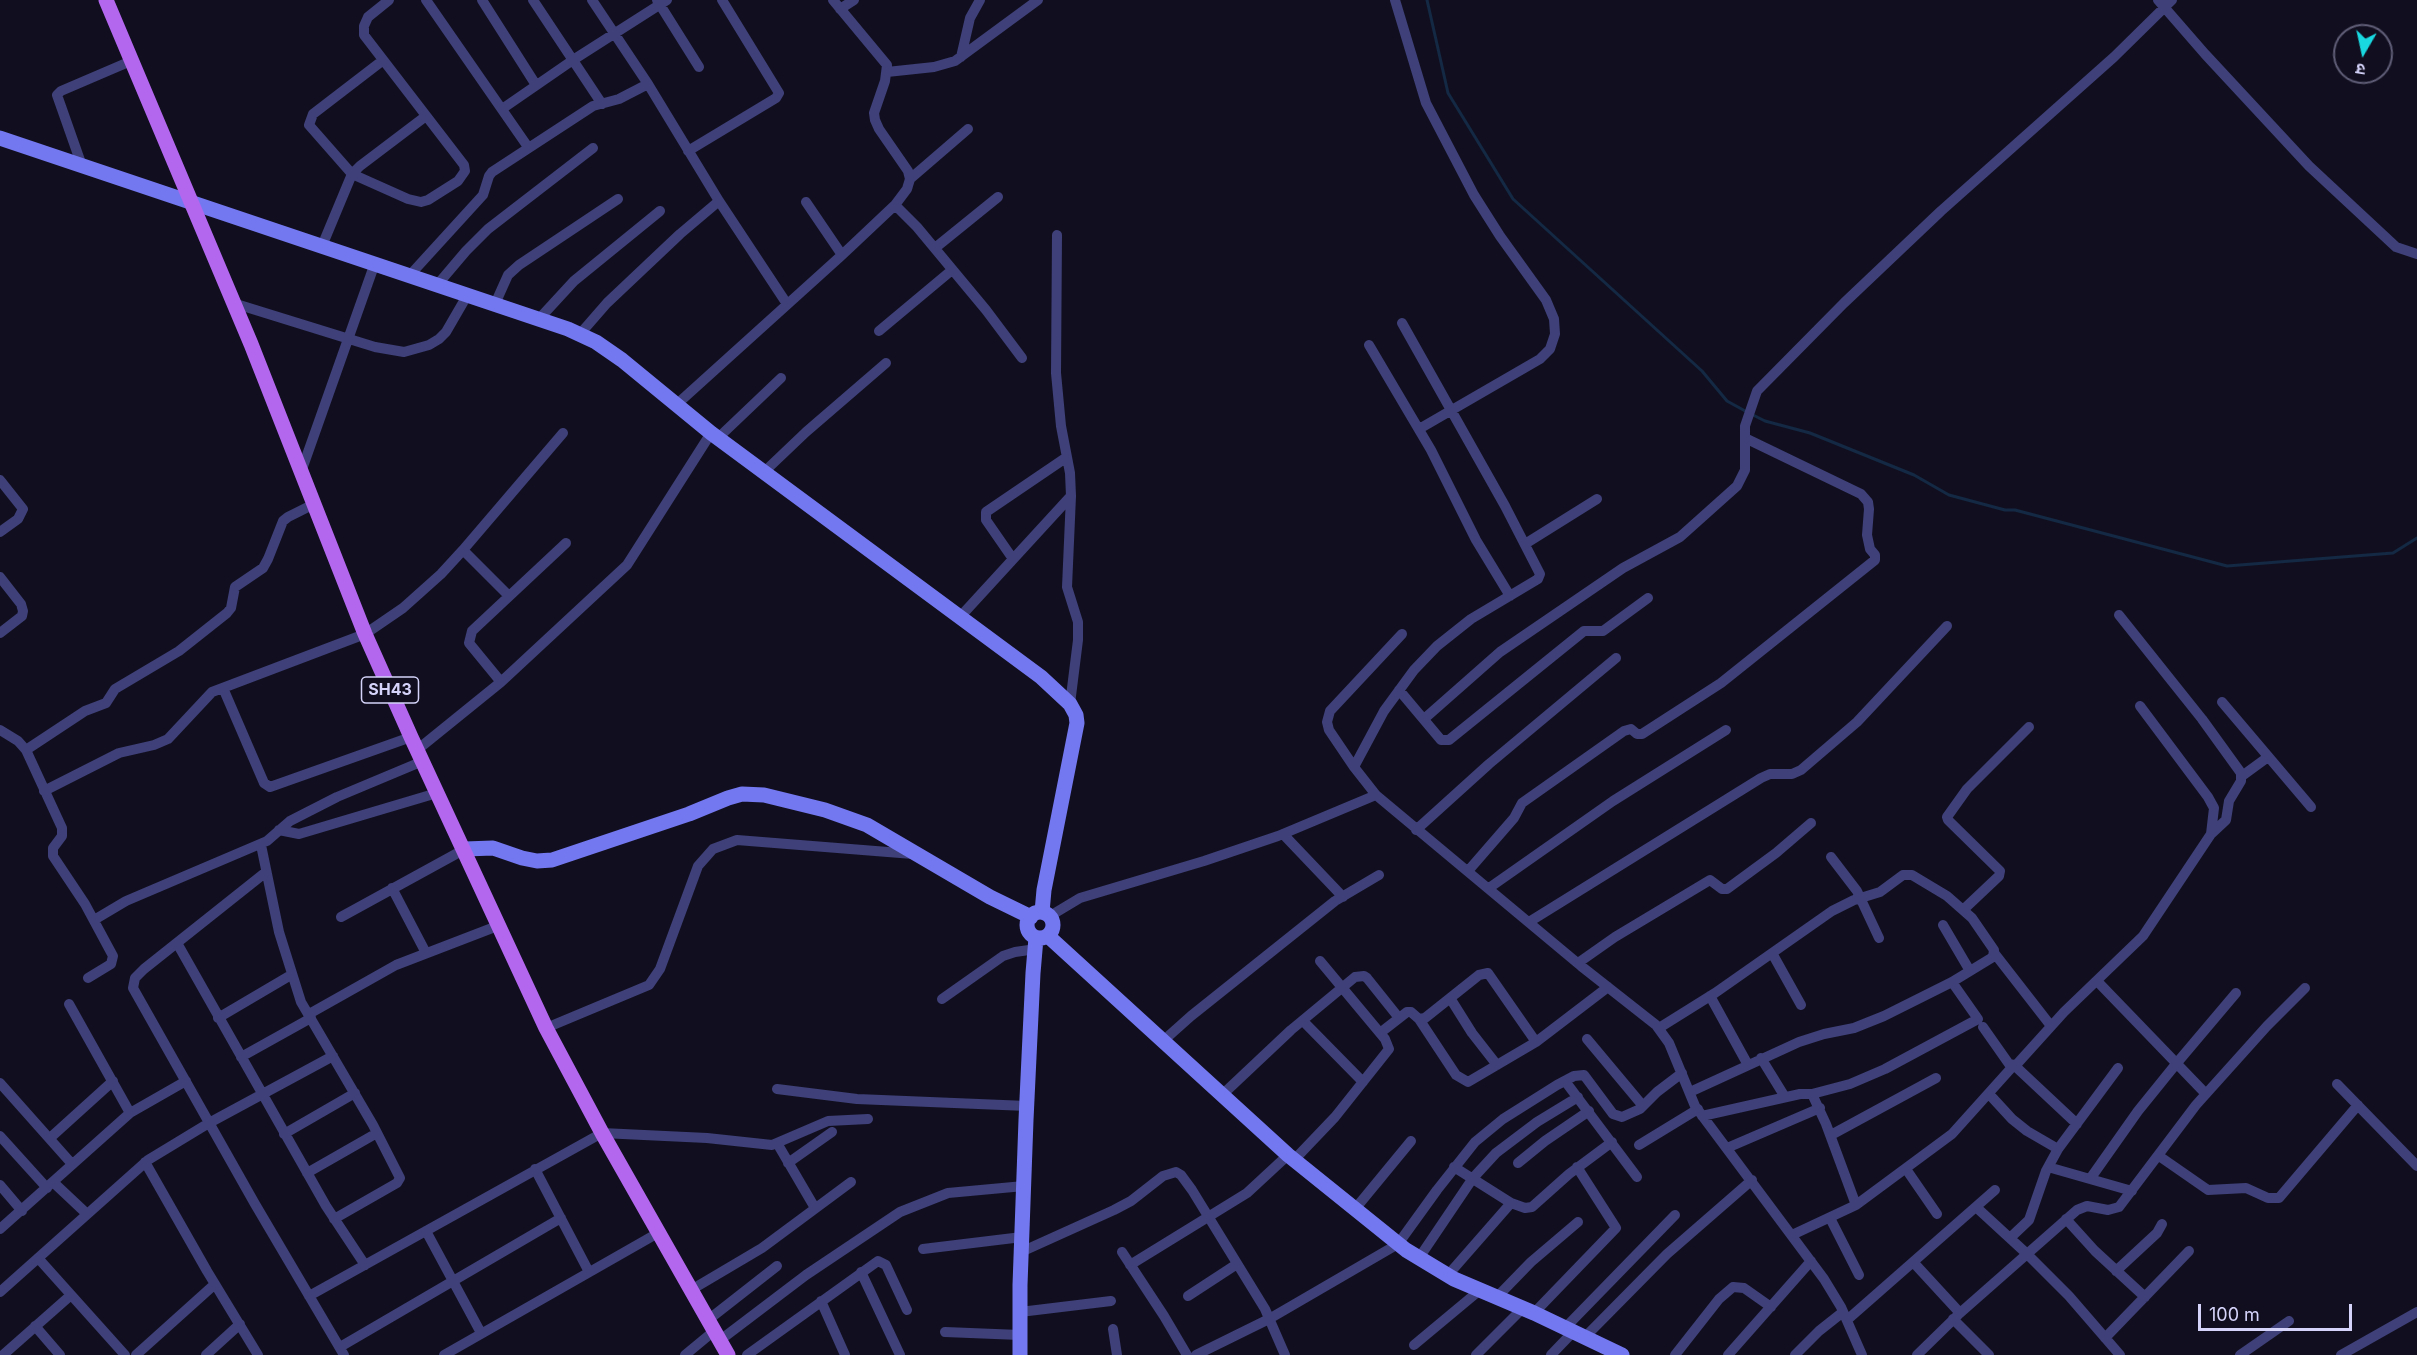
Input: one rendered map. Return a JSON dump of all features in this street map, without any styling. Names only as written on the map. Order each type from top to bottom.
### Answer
[{"type":"main road","name":"SH43","points":[[106,0],[233,303],[365,634],[437,793],[465,849],[546,1028],[719,1342]]},
{"type":"street","points":[[382,61],[313,114],[309,119],[309,125],[352,174],[408,199],[421,202],[458,182],[465,171],[464,165],[364,35],[364,26],[368,17],[389,0]]},
{"type":"street","points":[[426,0],[528,147]]},
{"type":"street","points":[[482,0],[536,84]]},
{"type":"street","points":[[533,0],[602,104]]},
{"type":"street","points":[[592,0],[787,304]]},
{"type":"street","points":[[688,151],[776,98],[779,93],[722,0]]},
{"type":"street","points":[[676,405],[842,255],[895,205],[907,189],[910,179],[908,171],[875,120],[874,113],[887,72],[885,60],[836,4],[854,0]]},
{"type":"street","points":[[961,57],[970,18],[980,0]]},
{"type":"street","points":[[887,72],[945,65],[961,57],[1038,0]]},
{"type":"street","points":[[1395,0],[1426,103],[1474,195],[1500,237],[1546,300],[1554,319],[1555,334],[1550,349],[1540,359],[1419,429]]},
{"type":"street","points":[[502,109],[536,84],[662,2],[699,67]]},
{"type":"street","points":[[1424,719],[1500,652],[1623,568],[1685,533],[1737,486],[1744,476],[1745,432],[1757,391],[1844,303],[1941,211],[2114,57],[2164,3],[2309,166],[2396,248],[2417,254]]},
{"type":"street","points":[[82,166],[57,95],[61,91],[131,61]]},
{"type":"street","points":[[410,275],[483,195],[492,172],[587,110],[619,99],[648,84]]},
{"type":"street","points":[[322,246],[352,174],[426,116]]},
{"type":"street","points":[[910,179],[968,129]]},
{"type":"street","points":[[0,138],[539,319],[580,334],[622,360],[715,436],[1041,676],[1070,704],[1077,723],[1041,915]]},
{"type":"street","points":[[438,284],[488,229],[593,148]]},
{"type":"street","points":[[935,248],[998,197]]},
{"type":"street","points":[[495,304],[508,275],[519,265],[618,199]]},
{"type":"street","points":[[580,334],[624,287],[719,201]]},
{"type":"street","points":[[806,202],[842,255]]},
{"type":"street","points":[[895,205],[935,248],[1022,358]]},
{"type":"street","points":[[539,319],[574,281],[660,211]]},
{"type":"street","points":[[1057,234],[1055,344],[1061,426],[1071,496],[1067,587],[1078,622],[1070,704]]},
{"type":"street","points":[[302,472],[375,263]]},
{"type":"street","points":[[879,331],[952,270]]},
{"type":"street","points":[[233,303],[349,339],[404,352],[429,345],[446,332],[468,294]]},
{"type":"street","points":[[1354,767],[1384,711],[1437,646],[1471,619],[1538,579],[1540,574],[1402,323]]},
{"type":"street","points":[[1369,345],[1419,429],[1476,540],[1510,596]]},
{"type":"street","points":[[764,472],[806,432],[886,363]]},
{"type":"street","points":[[94,920],[126,902],[261,844],[290,821],[337,797],[417,749],[501,682],[627,565],[715,436],[781,378]]},
{"type":"street","points":[[1468,871],[1514,818],[1521,803],[1624,731],[1631,729],[1637,734],[1642,734],[1721,683],[1875,560],[1867,535],[1868,502],[1861,494],[1745,432]]},
{"type":"street","points":[[44,791],[119,753],[154,745],[168,739],[203,699],[223,688],[365,634],[415,598],[463,550],[563,433]]},
{"type":"street","points":[[1013,559],[987,520],[986,512],[1067,457]]},
{"type":"street","points":[[0,480],[23,509],[18,519],[0,532]]},
{"type":"street","points":[[960,617],[1071,496]]},
{"type":"street","points":[[1525,544],[1597,499]]},
{"type":"street","points":[[26,750],[85,711],[106,703],[115,689],[179,651],[227,614],[231,608],[235,587],[263,568],[283,521],[314,504]]},
{"type":"street","points":[[501,682],[469,643],[472,631],[566,543]]},
{"type":"street","points":[[463,550],[509,596]]},
{"type":"street","points":[[0,577],[21,604],[23,611],[22,616],[0,633]]},
{"type":"street","points":[[1399,690],[1441,740],[1449,740],[1584,631],[1603,631],[1648,598]]},
{"type":"street","points":[[2119,615],[2202,719],[2242,776]]},
{"type":"street","points":[[1529,922],[1761,778],[1770,774],[1792,774],[1801,770],[1857,722],[1947,626]]},
{"type":"street","points":[[1402,634],[1363,674],[1328,716],[1329,730],[1376,795],[1659,1028],[1669,1043],[1700,1112],[1811,1261],[1845,1316],[1862,1355]]},
{"type":"street","points":[[1416,830],[1488,764],[1616,658]]},
{"type":"street","points":[[223,688],[264,783],[270,787],[417,749]]},
{"type":"street","points":[[2222,702],[2311,807]]},
{"type":"street","points":[[2140,706],[2208,797],[2214,808],[2211,834]]},
{"type":"street","points":[[1963,910],[1999,876],[2000,871],[1947,817],[1967,789],[2029,727]]},
{"type":"street","points":[[0,730],[18,741],[26,750],[63,833],[52,848],[53,856],[94,920],[114,960],[88,978]]},
{"type":"street","points":[[1489,888],[1613,801],[1726,730]]},
{"type":"street","points":[[1792,1235],[1856,1205],[1952,1134],[2051,1026],[2143,936],[2211,834],[2226,820],[2229,801],[2242,776],[2268,757]]},
{"type":"street","points":[[279,831],[299,834],[437,793]]},
{"type":"street","points":[[341,917],[465,849],[494,848],[522,858],[537,861],[552,860],[689,814],[728,798],[753,794],[825,810],[867,825],[990,897],[1041,915],[1053,929],[1040,941],[1003,956],[942,999]]},
{"type":"street","points":[[1376,795],[1283,834],[1204,861],[1080,898],[1041,915],[1028,929],[1163,1041],[1291,1158],[1398,1244],[1448,1275],[1529,1310],[1622,1355]]},
{"type":"street","points":[[1578,963],[1615,937],[1710,880],[1722,889],[1726,889],[1776,853],[1811,823]]},
{"type":"street","points":[[1283,834],[1343,897]]},
{"type":"street","points":[[546,1028],[649,985],[660,969],[698,866],[713,849],[737,840],[920,855]]},
{"type":"street","points":[[261,844],[279,932],[301,1002],[355,1093],[399,1174],[399,1180],[334,1219]]},
{"type":"street","points":[[1832,857],[1861,898],[1879,938]]},
{"type":"street","points":[[266,872],[144,969],[132,983],[137,996],[209,1123],[342,1351],[453,1281],[561,1218]]},
{"type":"street","points":[[1659,1028],[1710,996],[1832,911],[1880,892],[1907,874],[1947,896],[1972,918],[1995,954],[2051,1026]]},
{"type":"street","points":[[1163,1041],[1191,1016],[1343,897],[1379,875]]},
{"type":"street","points":[[392,888],[426,953]]},
{"type":"street","points":[[241,1057],[396,965],[500,925]]},
{"type":"street","points":[[1943,925],[1970,971]]},
{"type":"street","points":[[1020,1355],[1027,1106],[1040,941]]},
{"type":"street","points":[[177,943],[284,1134],[334,1219],[365,1265]]},
{"type":"street","points":[[1772,953],[1801,1005]]},
{"type":"street","points":[[1690,1092],[1761,1058],[1824,1034],[1854,1028],[1884,1016],[1952,982],[1995,954]]},
{"type":"street","points":[[1130,1264],[1247,1193],[1291,1158],[1335,1117],[1389,1049],[1389,1044],[1320,961]]},
{"type":"street","points":[[1419,1019],[1425,1018],[1479,975],[1488,973],[1536,1042]]},
{"type":"street","points":[[218,1018],[291,975]]},
{"type":"street","points":[[1222,1095],[1303,1020],[1355,977],[1364,976],[1399,1018]]},
{"type":"street","points":[[2097,981],[2206,1094]]},
{"type":"street","points":[[1639,1145],[1700,1112],[1800,1094],[1812,1094],[1850,1084],[1885,1069],[1978,1019],[1952,982]]},
{"type":"street","points":[[1380,1033],[1411,1012],[1419,1019],[1460,1079],[1468,1082],[1536,1042],[1608,987]]},
{"type":"street","points":[[1917,1355],[1956,1316],[2081,1207],[2114,1210],[2132,1191],[2206,1094],[2267,1026],[2305,988]]},
{"type":"street","points":[[2090,1179],[2138,1112],[2236,993]]},
{"type":"street","points":[[1710,996],[1748,1065]]},
{"type":"street","points":[[1450,998],[1472,1033],[1497,1065]]},
{"type":"street","points":[[69,1004],[130,1113]]},
{"type":"street","points":[[1303,1020],[1363,1082]]},
{"type":"street","points":[[1983,1027],[2009,1064],[2014,1065],[2077,1124]]},
{"type":"street","points":[[1587,1039],[1643,1106]]},
{"type":"street","points":[[0,1292],[145,1162],[209,1123],[333,1056]]},
{"type":"street","points":[[1761,1058],[1785,1097]]},
{"type":"street","points":[[2010,1238],[2029,1220],[2048,1167],[2058,1149],[2118,1068]]},
{"type":"street","points":[[1196,1355],[1212,1352],[1398,1244],[1475,1142],[1503,1119],[1565,1081],[1580,1074],[1584,1076],[1613,1114],[1626,1117],[1643,1106],[1682,1073]]},
{"type":"street","points":[[1831,1136],[1936,1078]]},
{"type":"street","points":[[50,1138],[112,1081]]},
{"type":"street","points":[[0,1229],[130,1113],[186,1081]]},
{"type":"street","points":[[1565,1081],[1638,1177]]},
{"type":"street","points":[[0,1083],[72,1164]]},
{"type":"street","points":[[2337,1084],[2417,1166]]},
{"type":"street","points":[[777,1089],[857,1099],[1027,1106]]},
{"type":"street","points":[[284,1134],[355,1093]]},
{"type":"street","points":[[1812,1094],[1820,1108],[1856,1205]]},
{"type":"street","points":[[1989,1094],[2012,1119],[2027,1131],[2058,1149]]},
{"type":"street","points":[[1419,1258],[1473,1178],[1496,1152],[1537,1122],[1578,1097]]},
{"type":"street","points":[[2159,1156],[2208,1190],[2246,1188],[2268,1198],[2278,1198],[2358,1106]]},
{"type":"street","points":[[1727,1148],[1820,1108]]},
{"type":"street","points":[[1518,1162],[1589,1111]]},
{"type":"street","points":[[309,1296],[602,1133],[708,1138],[754,1144],[777,1143],[828,1121],[868,1119]]},
{"type":"street","points":[[788,1163],[832,1132]]},
{"type":"street","points":[[307,1173],[377,1133]]},
{"type":"street","points":[[0,1136],[50,1185],[87,1214]]},
{"type":"street","points":[[1355,1209],[1411,1141]]},
{"type":"street","points":[[1454,1167],[1511,1203],[1525,1208],[1532,1207],[1577,1167],[1612,1142]]},
{"type":"street","points":[[777,1143],[814,1208]]},
{"type":"street","points":[[145,1162],[258,1355]]},
{"type":"street","points":[[1476,1355],[1529,1310],[1616,1228],[1577,1167]]},
{"type":"street","points":[[2048,1167],[2132,1191]]},
{"type":"street","points":[[535,1169],[589,1272]]},
{"type":"street","points":[[1906,1169],[1936,1214]]},
{"type":"street","points":[[923,1249],[1022,1244],[1114,1210],[1131,1201],[1169,1172],[1176,1172],[1208,1216],[1237,1264],[1269,1319],[1286,1355]]},
{"type":"street","points":[[1574,1332],[1752,1180]]},
{"type":"street","points":[[691,1290],[762,1248],[851,1182]]},
{"type":"street","points":[[0,1185],[21,1210]]},
{"type":"street","points":[[685,1355],[719,1342],[806,1275],[900,1212],[948,1193],[1024,1186]]},
{"type":"street","points":[[1795,1355],[1819,1332],[1845,1316],[1914,1263],[1995,1190]]},
{"type":"street","points":[[1448,1275],[1511,1203]]},
{"type":"street","points":[[1976,1207],[2026,1253],[2120,1355]]},
{"type":"street","points":[[1551,1355],[1574,1332],[1675,1215]]},
{"type":"street","points":[[1830,1218],[1859,1275]]},
{"type":"street","points":[[2066,1219],[2145,1298]]},
{"type":"street","points":[[1497,1297],[1539,1255],[1578,1222]]},
{"type":"street","points":[[2116,1271],[2157,1233],[2162,1224]]},
{"type":"street","points":[[426,1231],[481,1333]]},
{"type":"street","points":[[444,1355],[658,1233]]},
{"type":"street","points":[[2105,1338],[2189,1251]]},
{"type":"street","points":[[1122,1252],[1164,1316],[1186,1355]]},
{"type":"street","points":[[38,1258],[125,1355]]},
{"type":"street","points":[[1728,1355],[1811,1261]]},
{"type":"street","points":[[747,1355],[872,1264],[882,1262],[907,1310]]},
{"type":"street","points":[[1914,1263],[1989,1355]]},
{"type":"street","points":[[1188,1296],[1237,1264]]},
{"type":"street","points":[[719,1342],[777,1266]]},
{"type":"street","points":[[861,1272],[900,1355]]},
{"type":"street","points":[[135,1355],[215,1284]]},
{"type":"street","points":[[1675,1355],[1719,1299],[1733,1287],[1744,1288],[1771,1307]]},
{"type":"street","points":[[1414,1345],[1480,1290]]},
{"type":"street","points":[[8,1354],[35,1326],[71,1295]]},
{"type":"street","points":[[821,1301],[845,1355]]},
{"type":"street","points":[[1020,1312],[1111,1301]]},
{"type":"street","points":[[2341,1355],[2417,1312]]},
{"type":"street","points":[[2240,1355],[2289,1321]]},
{"type":"street","points":[[208,1354],[240,1324]]},
{"type":"street","points":[[35,1326],[60,1355]]},
{"type":"street","points":[[1113,1329],[1117,1355]]},
{"type":"street","points":[[945,1332],[1020,1335]]},
{"type":"waterway","points":[[1427,0],[1448,93],[1513,199],[1702,371],[1727,401],[1747,412]]},
{"type":"waterway","points":[[1753,415],[1765,421],[1810,433],[1914,475],[1949,495],[2227,566],[2393,553],[2417,538]]}]
